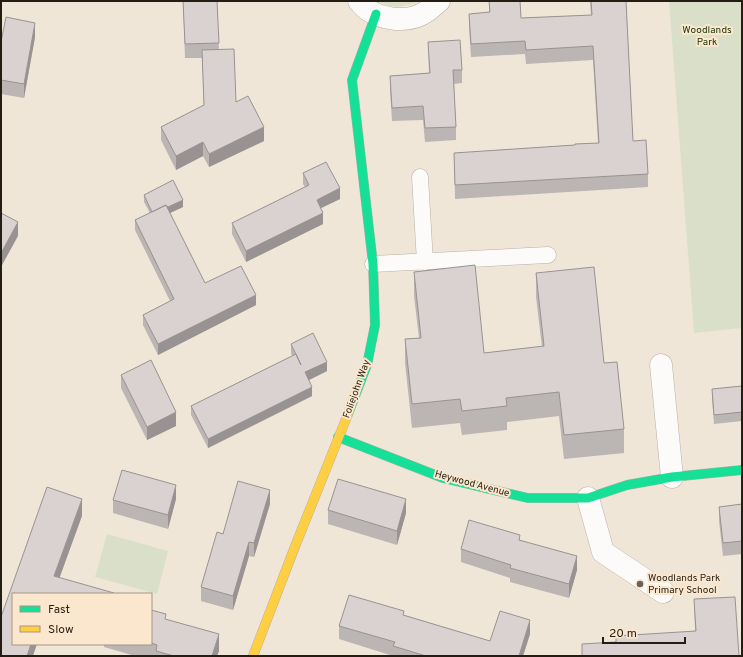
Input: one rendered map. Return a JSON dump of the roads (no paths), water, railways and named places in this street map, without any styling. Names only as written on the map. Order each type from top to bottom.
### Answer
[{"type":"street","name":"Foliejohn Way","points":[[252,656],[367,365],[375,325],[372,264],[352,80],[368,8],[393,19],[410,18],[426,12],[439,1]]},
{"type":"street","points":[[661,365],[672,477]]},
{"type":"street","name":"Heywood Avenue","points":[[338,437],[443,478],[528,498],[588,498],[627,485],[672,477],[742,470]]},
{"type":"street","points":[[588,498],[603,552],[663,592]]},
{"type":"lane","points":[[420,177],[425,262]]},
{"type":"lane","points":[[372,264],[548,255]]},
{"type":"place","name":"Woodlands Park Primary School","points":[[640,584]]},
{"type":"park label","name":"Woodlands Park","points":[[707,36]]}]
